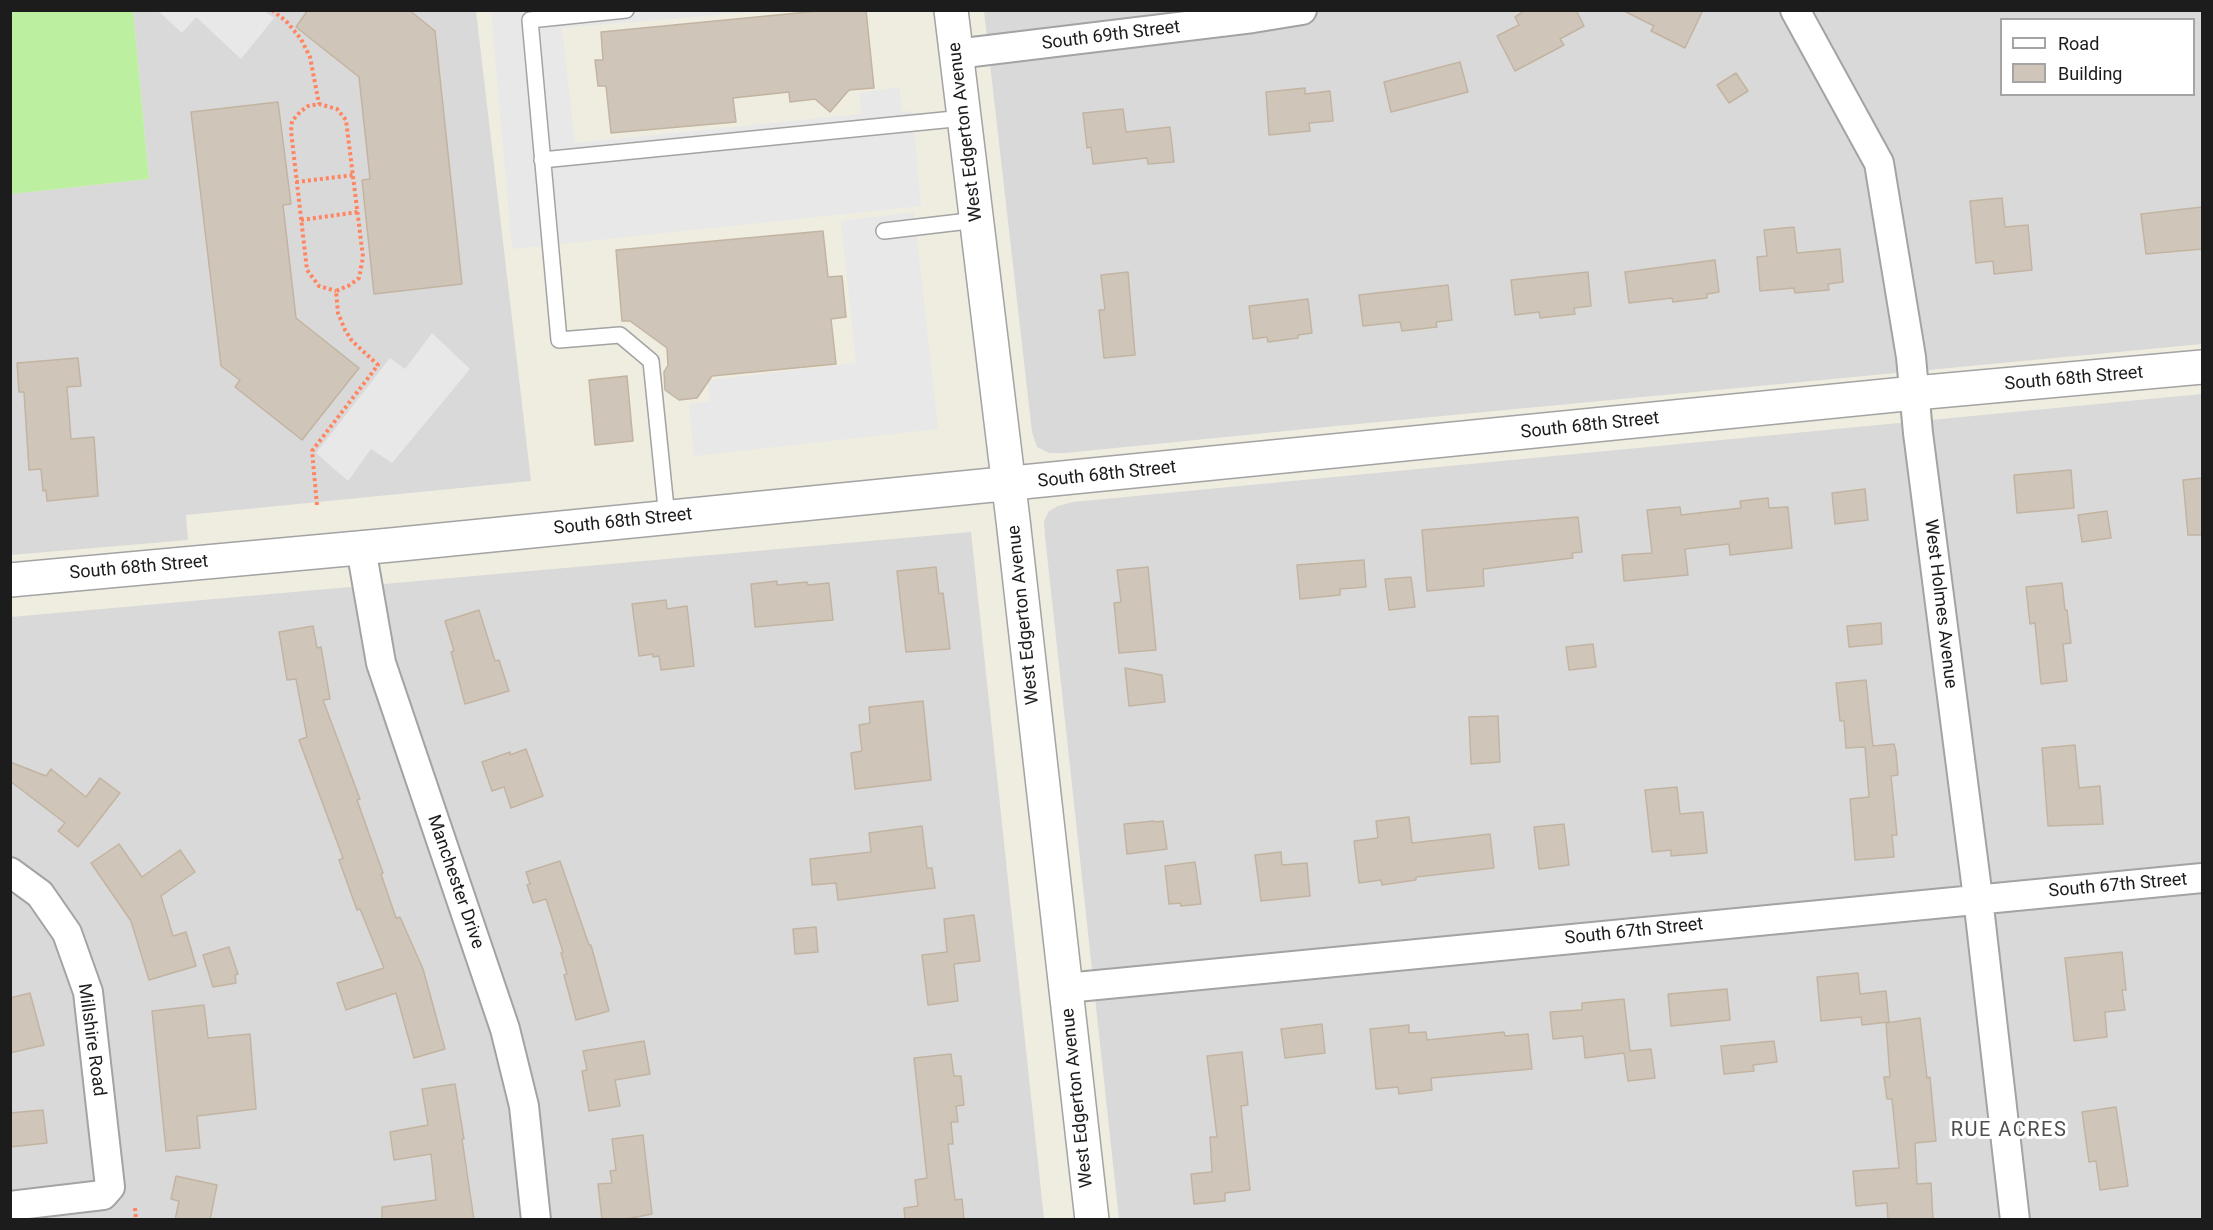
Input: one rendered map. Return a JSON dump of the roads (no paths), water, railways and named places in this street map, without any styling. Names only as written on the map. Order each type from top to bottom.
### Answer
[{"type":"street","name":"West Edgerton Avenue","points":[[951,10],[1009,484],[1092,1220]]},
{"type":"street","name":"South 69th Street","points":[[956,54],[1302,10]]},
{"type":"street","name":"West Holmes Avenue","points":[[1795,10],[1879,163],[1911,357],[2015,1220]]},
{"type":"street","name":"South 68th Street","points":[[10,580],[361,548],[1915,393],[2202,367]]},
{"type":"street","name":"Manchester Drive","points":[[361,548],[381,663],[505,1029],[524,1106],[536,1220]]},
{"type":"street","name":"Millshire Road","points":[[10,872],[40,894],[67,933],[88,992],[110,1187],[103,1195],[10,1206]]},
{"type":"street","name":"South 67th Street","points":[[1066,988],[2202,878]]},
{"type":"lane","points":[[626,10],[530,20],[559,340],[621,335],[651,361],[667,518]]},
{"type":"lane","points":[[542,160],[964,118]]},
{"type":"lane","points":[[884,231],[977,220]]},
{"type":"district","name":"RUE ACRES","points":[[2009,1131]]}]
